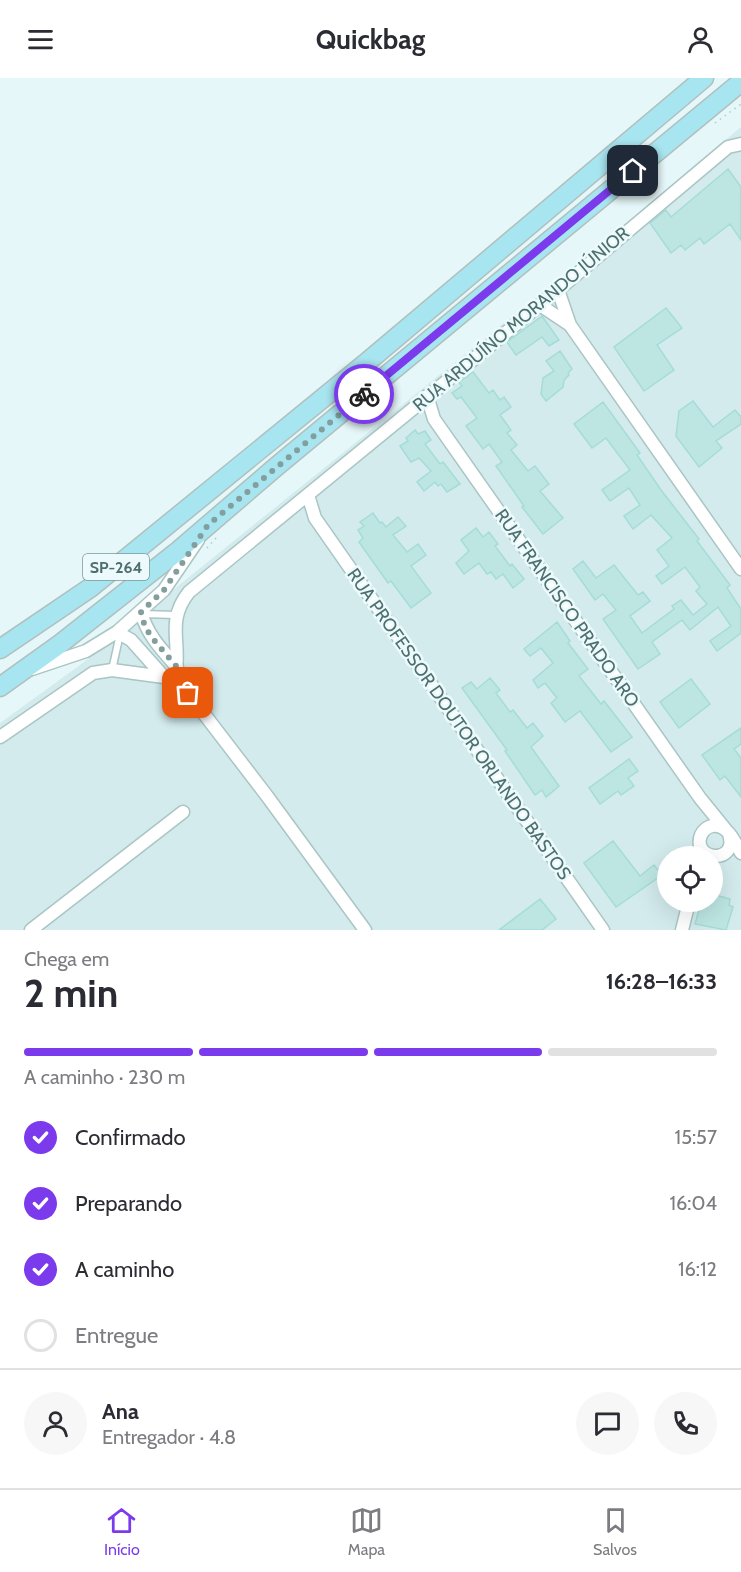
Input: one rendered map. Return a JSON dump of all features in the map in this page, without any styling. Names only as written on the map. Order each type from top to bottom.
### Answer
[{"type":"main road","name":"SP-264","points":[[0,649],[90,588],[366,363],[704,78]]},
{"type":"main road","name":"SP-264","points":[[0,687],[60,644],[208,525],[741,82]]},
{"type":"street","name":"RUA ARDUÍNO MORANDO JÚNIOR","points":[[176,615],[181,602],[189,592],[540,305],[728,147],[741,144]]},
{"type":"street","points":[[558,290],[570,325],[741,569]]},
{"type":"street","points":[[540,305],[570,325]]},
{"type":"street","name":"RUA FRANCISCO PRADO ARO","points":[[426,396],[434,419],[741,853]]},
{"type":"street","name":"RUA FRANCISCO PRADO ARO","points":[[416,406],[434,419]]},
{"type":"street","name":"RUA PROFESSOR DOUTOR ORLANDO BASTOS","points":[[308,495],[315,518],[603,930]]},
{"type":"street","name":"RUA PROFESSOR DOUTOR ORLANDO BASTOS","points":[[295,506],[315,518]]},
{"type":"street","points":[[19,673],[86,651],[119,633],[164,590],[208,525]]},
{"type":"street","points":[[141,613],[145,627],[172,673],[267,796],[365,930]]},
{"type":"street","points":[[172,673],[176,615]]},
{"type":"street","points":[[119,633],[172,673]]},
{"type":"street","points":[[0,737],[93,673],[112,670],[172,673]]},
{"type":"street","name":"RUA FRANCISCO PRADO ARO","points":[[700,798],[706,814],[700,846]]},
{"type":"street","points":[[31,930],[183,812]]},
{"type":"street","points":[[702,846],[702,836],[712,826],[722,827],[728,832],[730,844],[723,854]]},
{"type":"street","points":[[723,857],[733,856],[741,860]]},
{"type":"street","points":[[682,930],[686,912]]},
{"type":"lane","points":[[141,613],[176,615]]},
{"type":"lane","points":[[112,670],[119,633]]},
{"type":"shaded area","points":[[741,127],[741,930],[0,930],[0,723],[80,665],[582,260]]},
{"type":"building","points":[[728,169],[741,187],[741,240],[730,224],[704,244],[700,238],[685,250],[681,245],[671,253],[650,223],[666,210],[671,217]]},
{"type":"building","points":[[666,308],[682,328],[657,345],[674,370],[644,391],[614,347]]},
{"type":"building","points":[[542,316],[559,340],[549,346],[542,337],[516,355],[507,342]]},
{"type":"building","points":[[560,351],[572,369],[564,380],[563,387],[546,401],[541,394],[543,378],[554,371],[546,361]]},
{"type":"building","points":[[473,372],[489,393],[493,390],[500,400],[504,397],[511,407],[500,415],[511,430],[507,433],[517,445],[511,450],[528,471],[535,466],[549,484],[540,491],[563,518],[543,534],[522,507],[524,506],[496,466],[502,462],[489,444],[483,449],[466,426],[477,418],[461,397],[457,399],[452,393],[462,386],[459,382]]},
{"type":"building","points":[[693,401],[713,427],[735,410],[741,417],[741,424],[716,441],[722,448],[699,467],[676,436],[679,411]]},
{"type":"building","points":[[603,402],[640,453],[637,455],[661,490],[699,539],[697,541],[730,585],[727,588],[741,609],[741,633],[717,651],[710,641],[731,626],[718,607],[690,630],[682,620],[652,642],[660,654],[638,669],[603,619],[616,610],[603,594],[595,600],[573,569],[583,561],[596,578],[614,565],[638,595],[643,592],[650,601],[630,616],[642,633],[674,609],[672,606],[681,600],[693,615],[707,604],[696,591],[700,587],[685,567],[662,584],[656,576],[669,566],[657,550],[672,538],[651,515],[633,529],[624,516],[640,505],[629,488],[610,501],[602,490],[630,470],[606,438],[592,448],[574,424]]},
{"type":"building","points":[[415,430],[418,434],[425,431],[431,440],[425,444],[440,464],[443,462],[460,484],[447,492],[441,484],[438,486],[435,482],[424,491],[417,482],[431,471],[419,458],[411,462],[400,446],[408,441],[406,438]]},
{"type":"building","points":[[373,513],[386,527],[398,517],[406,526],[393,535],[407,552],[418,544],[426,555],[411,566],[431,593],[411,608],[391,581],[388,583],[359,542],[363,538],[358,530],[364,526],[360,522]]},
{"type":"building","points":[[476,528],[483,537],[489,532],[498,544],[495,546],[510,566],[512,564],[524,579],[513,588],[503,574],[496,579],[491,572],[487,574],[479,563],[464,574],[456,563],[469,551],[461,540]]},
{"type":"building","points":[[557,622],[570,641],[568,643],[588,669],[579,676],[601,704],[604,701],[632,737],[611,752],[580,711],[565,722],[551,703],[557,698],[545,683],[538,688],[533,680],[553,663],[541,648],[530,656],[524,649]]},
{"type":"building","points":[[490,678],[500,690],[496,693],[510,712],[513,710],[527,728],[533,723],[543,736],[531,747],[559,786],[546,797],[542,790],[535,795],[505,751],[507,750],[462,688],[471,682],[477,689]]},
{"type":"building","points":[[691,679],[710,704],[679,728],[660,702]]},
{"type":"building","points":[[741,728],[741,744],[734,749],[741,758],[741,797],[725,776],[720,780],[702,755]]},
{"type":"building","points":[[629,759],[638,771],[628,778],[634,786],[621,795],[618,791],[600,804],[589,788]]},
{"type":"building","points":[[613,841],[640,876],[654,865],[657,869],[657,878],[616,907],[584,863]]},
{"type":"building","points":[[723,897],[730,899],[729,905],[733,907],[726,930],[695,924],[698,912],[723,912]]},
{"type":"building","points":[[540,899],[556,919],[542,930],[499,930]]},
{"type":"way so far","points":[[188,693],[175,676],[177,667],[145,627],[141,612],[164,590],[208,525],[364,394]]},
{"type":"route","points":[[364,394],[633,171]]}]
